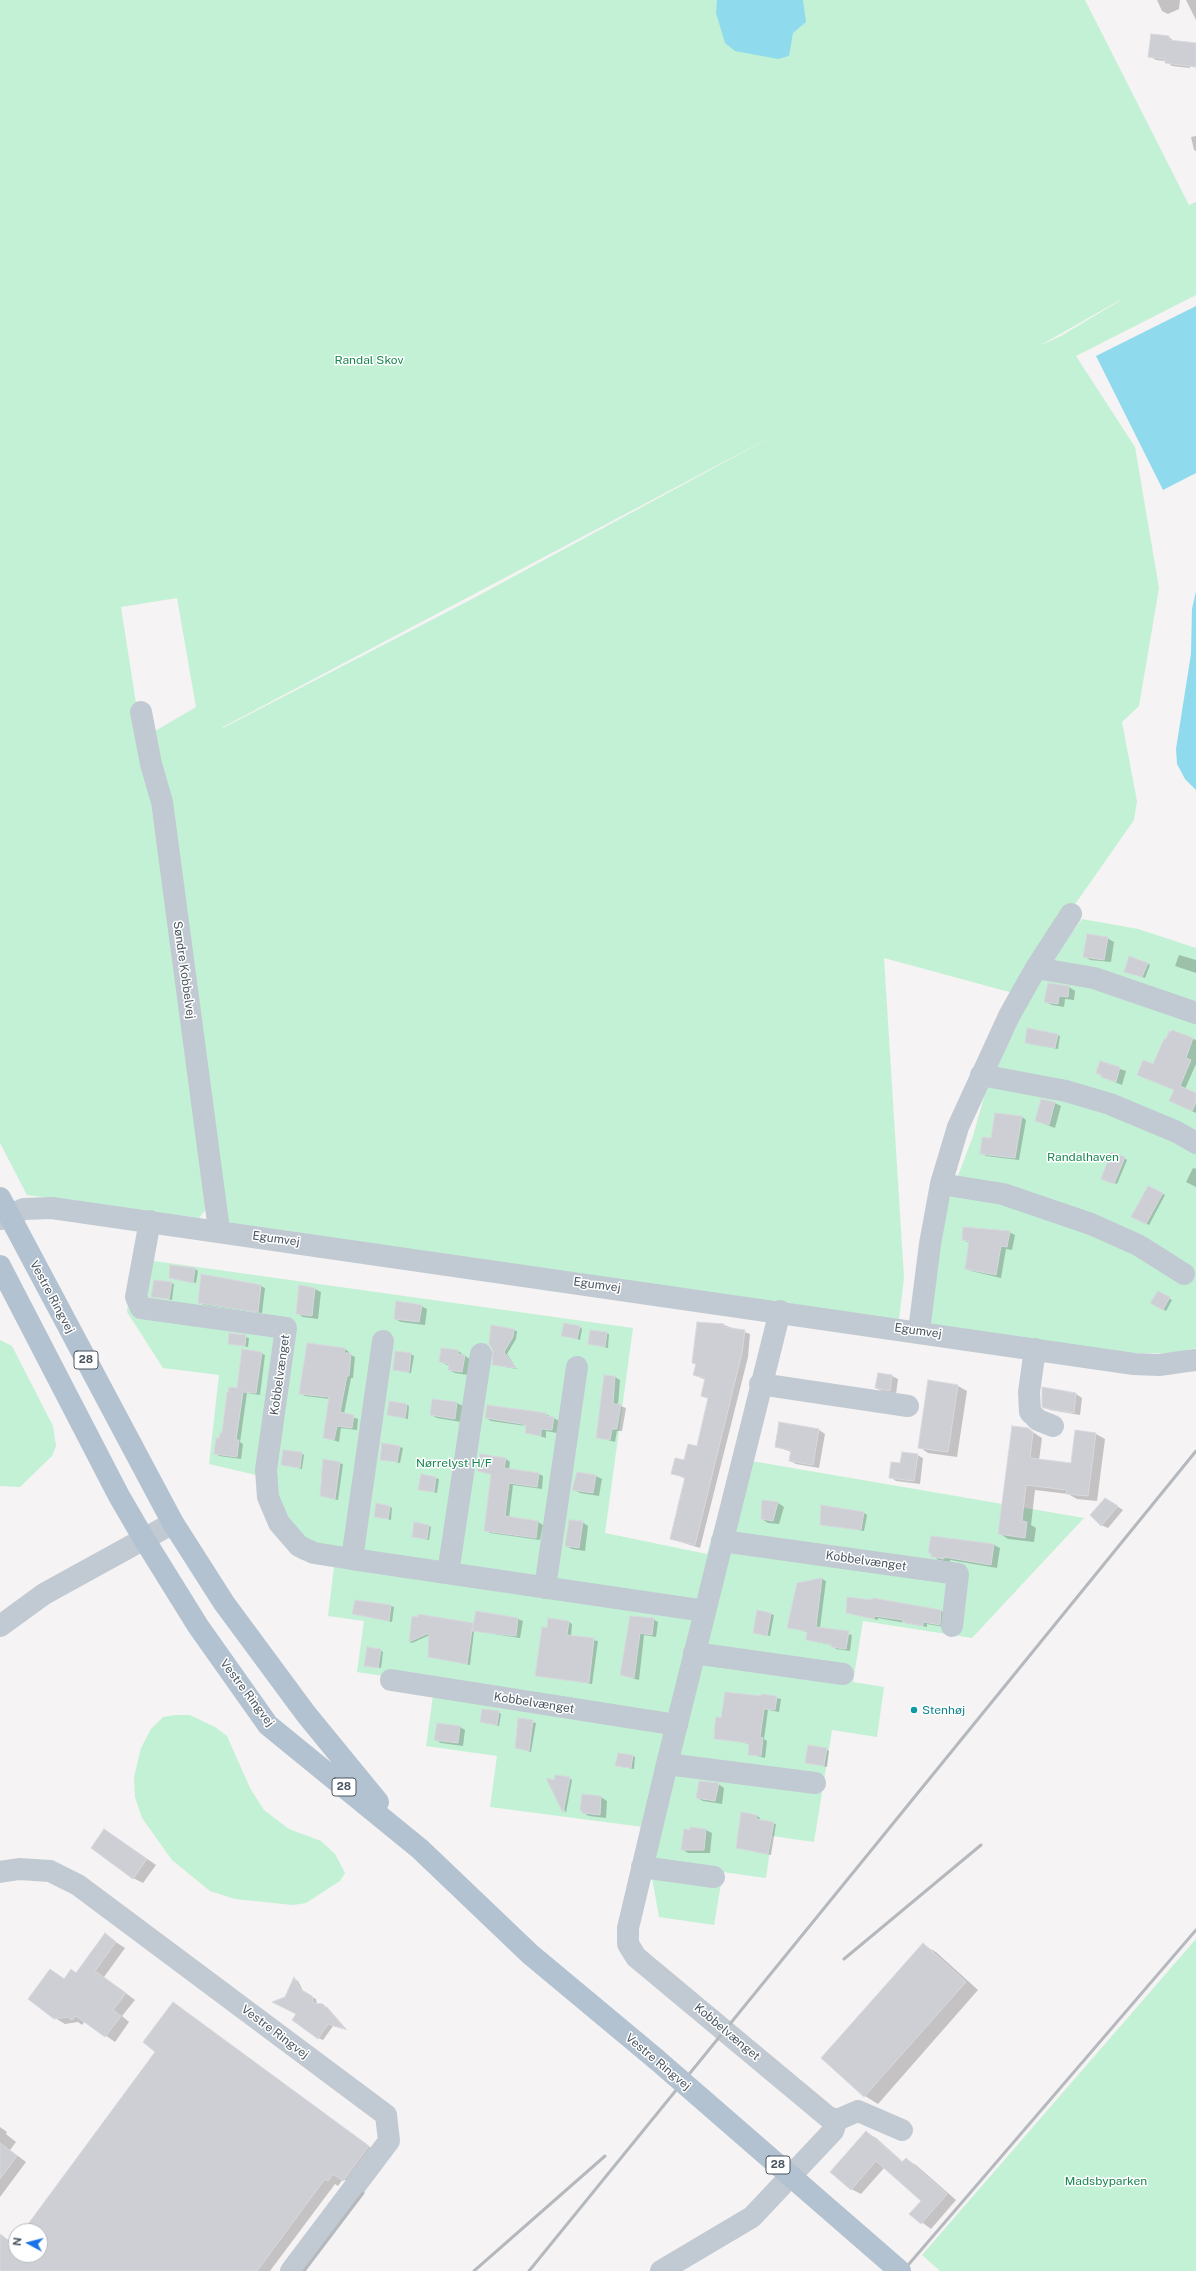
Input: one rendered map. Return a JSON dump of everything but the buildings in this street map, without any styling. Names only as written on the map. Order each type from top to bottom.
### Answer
[{"type":"main road","name":"Vestre Ringvej","points":[[3,1210],[173,1523],[224,1603],[306,1714],[340,1757],[420,1850]]},
{"type":"main road","name":"Vestre Ringvej","points":[[0,1266],[119,1496],[144,1539],[198,1626],[268,1725],[420,1850],[530,1954],[656,2059],[900,2271]]},
{"type":"street","name":"Søndre Kobbelvej","points":[[141,712],[151,764],[162,802],[219,1230]]},
{"type":"street","points":[[919,1331],[930,1244],[941,1184],[958,1127],[981,1074],[1009,1016],[1036,968],[1071,914]]},
{"type":"street","points":[[1036,968],[1094,978],[1196,1013]]},
{"type":"street","points":[[981,1074],[1066,1091],[1110,1104],[1177,1132],[1196,1143]]},
{"type":"street","points":[[941,1184],[1003,1194],[1091,1224],[1138,1245],[1184,1274]]},
{"type":"street","name":"Egumvej","points":[[3,1210],[52,1208],[219,1230],[919,1331],[1134,1364],[1159,1365],[1196,1360]]},
{"type":"street","name":"Kobbelvænget","points":[[150,1221],[136,1297],[141,1308],[286,1328],[266,1470],[268,1497],[279,1523],[299,1546],[314,1553],[705,1611]]},
{"type":"street","name":"Kobbelvænget","points":[[780,1312],[760,1384],[642,1867],[628,1928],[628,1944],[636,1957],[828,2117],[838,2120]]},
{"type":"street","points":[[352,1559],[383,1341]]},
{"type":"street","points":[[1035,1349],[1029,1392],[1030,1412],[1038,1420],[1053,1426]]},
{"type":"street","points":[[448,1573],[481,1354]]},
{"type":"street","points":[[545,1588],[577,1367]]},
{"type":"street","points":[[760,1384],[908,1406]]},
{"type":"street","points":[[0,1626],[44,1594],[173,1523]]},
{"type":"street","name":"Kobbelvænget","points":[[722,1541],[958,1574],[952,1626]]},
{"type":"street","points":[[694,1653],[843,1674]]},
{"type":"street","name":"Kobbelvænget","points":[[391,1680],[677,1725]]},
{"type":"street","points":[[667,1764],[815,1783]]},
{"type":"street","points":[[642,1867],[714,1877]]},
{"type":"street","name":"Vestre Ringvej","points":[[0,1872],[19,1869],[50,1870],[78,1885],[386,2115],[388,2141],[291,2271]]},
{"type":"street","points":[[661,2271],[752,2217],[833,2131],[838,2120],[858,2111],[902,2130]]},
{"type":"green space","name":"Randal Skov","points":[[0,0],[1085,0],[1189,205],[1196,202],[1196,295],[1076,356],[1135,447],[1159,588],[1139,706],[1122,722],[1137,801],[1134,820],[1013,993],[884,958],[904,1278],[899,1320],[225,1222],[150,734],[196,707],[177,598],[121,607],[146,768],[208,1207],[199,1218],[27,1195],[0,1143]],"holes":[[[1120,300],[1061,336],[1039,346]],[[784,430],[474,598],[223,728],[223,727]]]},
{"type":"green space","name":"Randalhaven","points":[[1082,919],[1138,929],[1196,948],[1196,1348],[1175,1353],[1128,1353],[928,1325],[935,1237],[973,1136],[988,1083],[1042,973]]},
{"type":"green space","name":"Nørrelyst H/F","points":[[133,1258],[633,1328],[605,1533],[707,1554],[734,1458],[1084,1518],[972,1638],[863,1621],[853,1682],[884,1687],[877,1737],[832,1730],[814,1842],[772,1836],[766,1878],[723,1872],[714,1925],[659,1917],[643,1827],[490,1807],[497,1756],[426,1746],[433,1696],[390,1677],[357,1672],[364,1621],[328,1616],[334,1566],[299,1559],[264,1509],[256,1475],[209,1464],[219,1375],[163,1368],[127,1312]]},
{"type":"green space","points":[[0,1340],[12,1346],[53,1426],[56,1446],[52,1456],[20,1487],[0,1486]]},
{"type":"green space","points":[[190,1715],[215,1727],[227,1736],[250,1788],[264,1810],[289,1829],[321,1841],[335,1854],[345,1873],[340,1881],[306,1903],[293,1905],[235,1899],[210,1891],[172,1860],[142,1818],[135,1797],[134,1777],[141,1748],[151,1729],[163,1717]]},
{"type":"green space","name":"Madsbyparken","points":[[1196,1939],[1196,2271],[940,2271],[922,2255]]},
{"type":"water","points":[[717,0],[803,0],[806,22],[793,33],[789,56],[778,59],[735,51],[725,43],[716,13]]},
{"type":"water","points":[[1196,306],[1196,473],[1163,490],[1096,356]]},
{"type":"water","points":[[1196,591],[1196,790],[1185,779],[1177,764],[1176,749],[1191,654],[1192,609]]},
{"type":"railway","points":[[529,2271],[1196,1451]]},
{"type":"railway","points":[[844,1959],[981,1845]]},
{"type":"railway","points":[[903,2271],[1196,1930]]},
{"type":"railway","points":[[474,2271],[605,2156]]},
{"type":"railway","points":[[304,2271],[363,2193]]},
{"type":"place","name":"Stenhøj","points":[[914,1710]]}]
